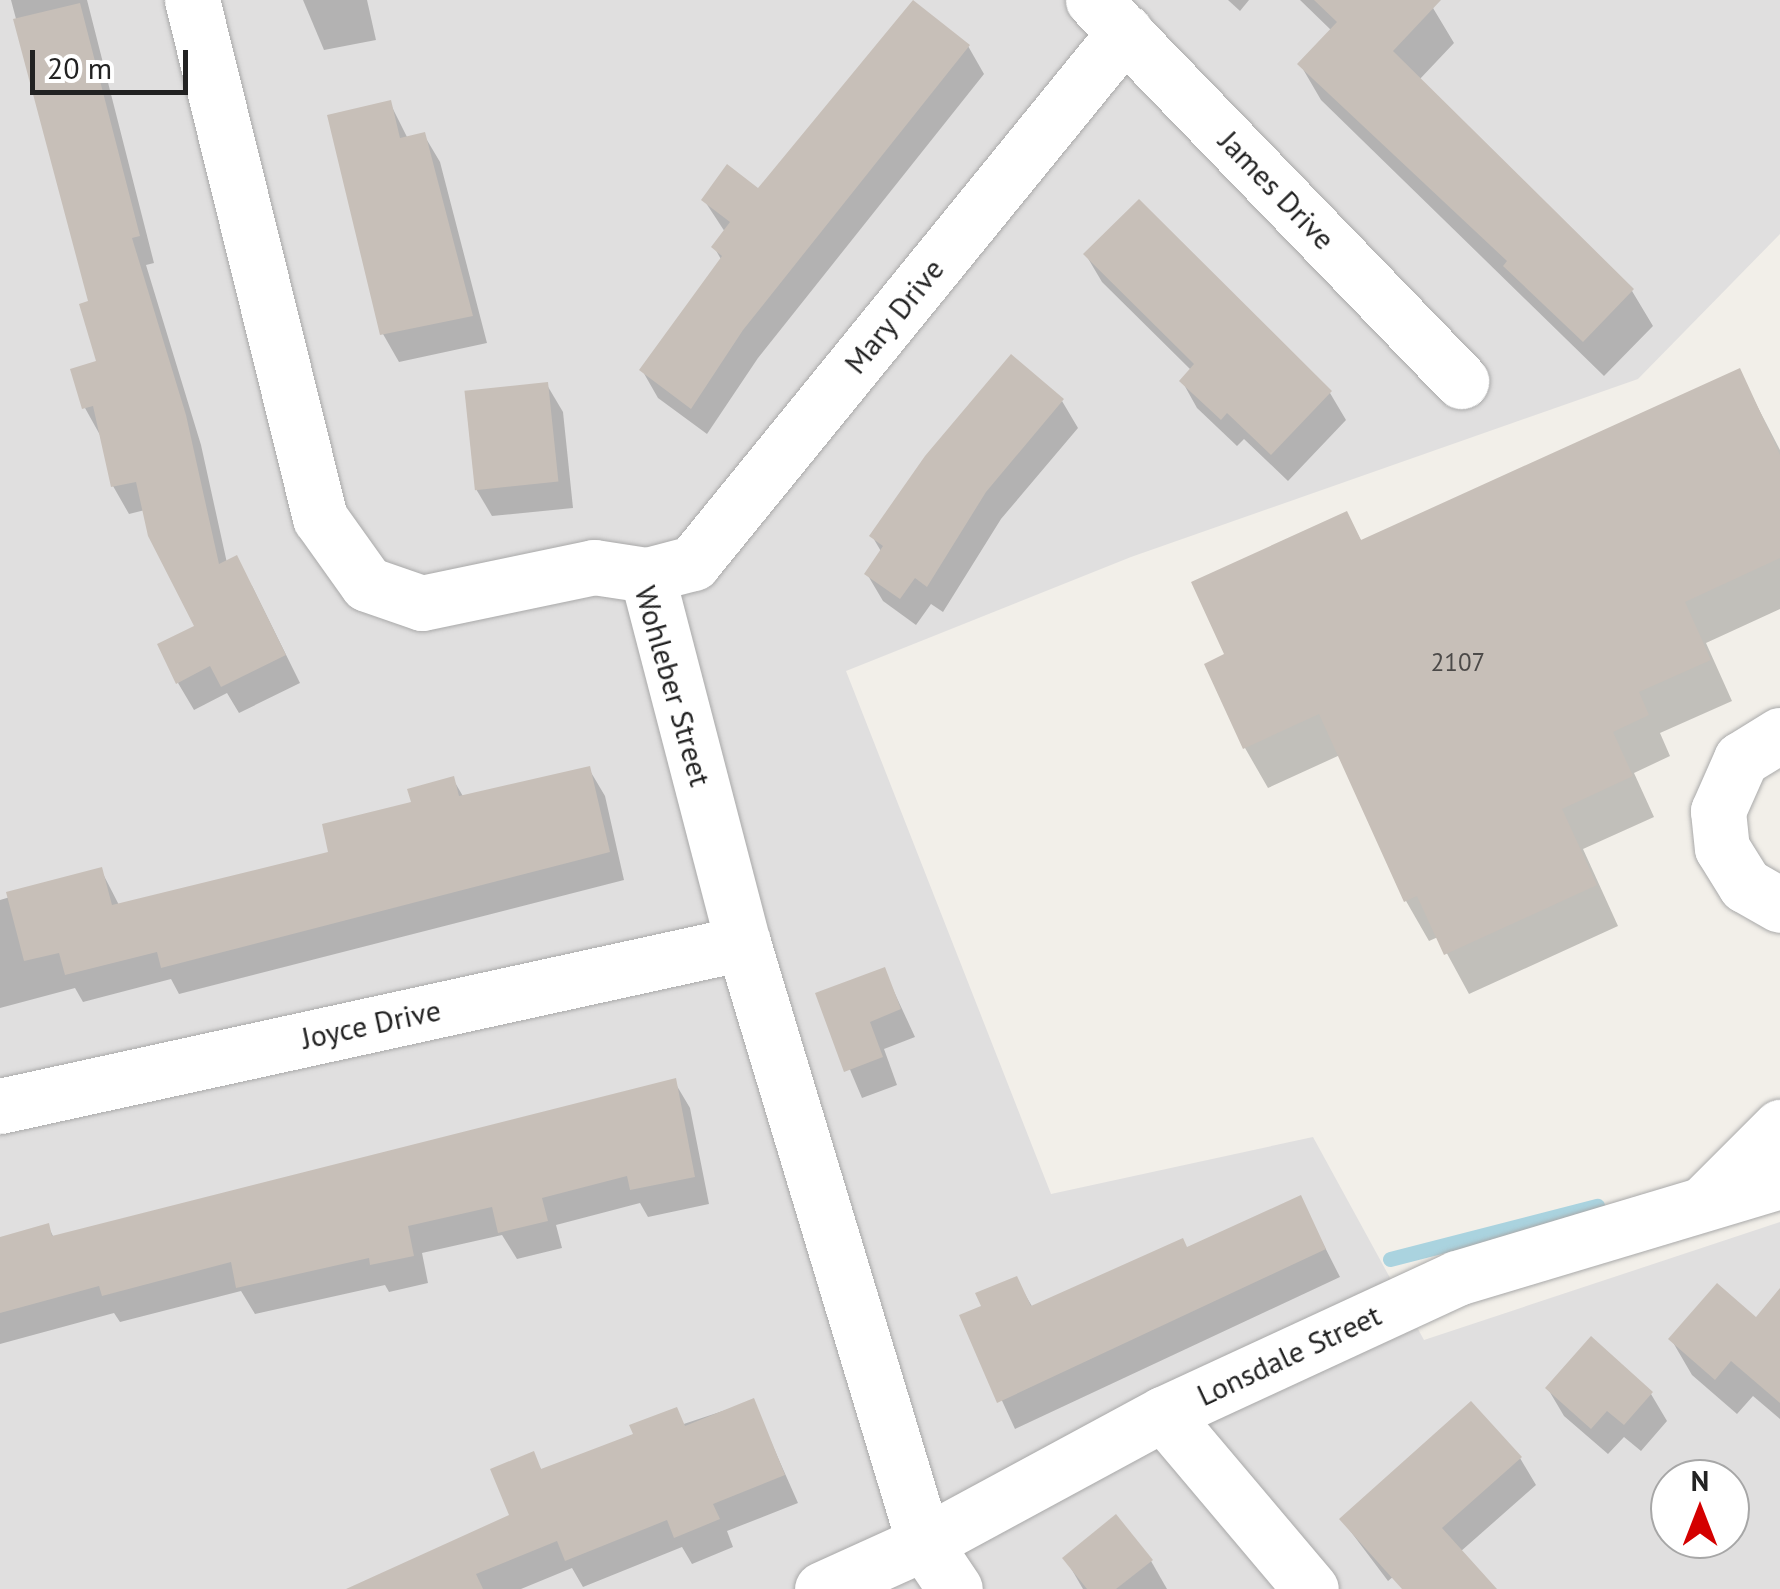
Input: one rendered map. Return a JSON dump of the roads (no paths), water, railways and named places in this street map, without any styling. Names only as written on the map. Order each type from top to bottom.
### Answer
[{"type":"street","name":"Wohleber Street","points":[[192,0],[320,518],[367,584],[422,604],[594,567],[646,574],[742,943],[924,1543],[955,1589]]},
{"type":"street","name":"Mary Drive","points":[[646,574],[693,563],[1109,16]]},
{"type":"street","name":"James Drive","points":[[1109,16],[1461,381]]},
{"type":"street","points":[[1780,735],[1741,759],[1718,811],[1722,848],[1745,884],[1780,904]]},
{"type":"street","name":"Joyce Drive","points":[[0,1106],[742,943]]},
{"type":"street","points":[[1706,1201],[1780,1127]]},
{"type":"street","name":"Lonsdale Street","points":[[822,1589],[924,1543],[1163,1414],[1457,1278],[1780,1181]]},
{"type":"street","points":[[1163,1414],[1311,1589]]},
{"type":"waterway","points":[[1390,1259],[1597,1206]]}]
